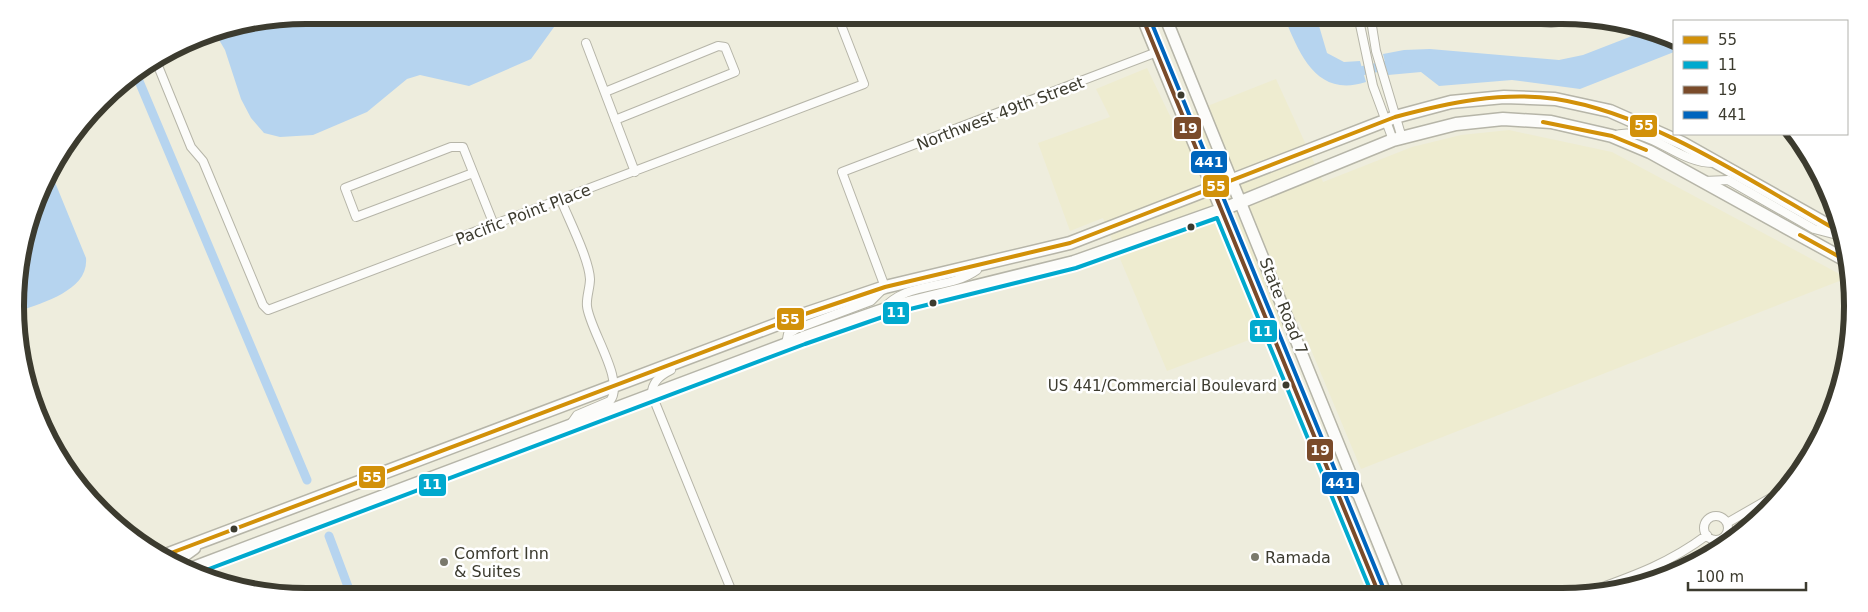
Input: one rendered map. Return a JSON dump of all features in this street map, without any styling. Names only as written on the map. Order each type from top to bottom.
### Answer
[{"type":"highway","points":[[171,553],[690,356],[884,286],[1070,243],[1233,181],[1390,118],[1451,102],[1504,97],[1555,99],[1610,111],[1662,132],[1833,228]]},
{"type":"highway","points":[[197,567],[786,344],[881,311],[1074,262],[1221,210],[1398,139],[1456,124],[1503,119],[1551,122],[1612,136],[1650,152],[1840,257]]},
{"type":"highway","points":[[180,558],[201,542]]},
{"type":"main road","name":"State Road 7","points":[[1145,24],[1376,588]]},
{"type":"main road","name":"State Road 7","points":[[1168,24],[1397,588]]},
{"type":"main road","points":[[1332,482],[1349,485],[1361,497]]},
{"type":"street","name":"Pacific Point Place","points":[[158,66],[191,147],[203,161],[263,306],[268,310],[494,226],[864,84],[841,24]]},
{"type":"street","points":[[1360,24],[1373,86],[1390,118],[1398,139]]},
{"type":"street","points":[[1372,24],[1376,51],[1385,81],[1390,118]]},
{"type":"street","points":[[586,43],[635,172]]},
{"type":"street","points":[[605,92],[718,46],[725,47],[735,72],[615,120]]},
{"type":"street","name":"Northwest 49th Street","points":[[884,286],[842,172],[1156,52]]},
{"type":"street","points":[[1612,136],[1630,132],[1697,163],[1718,163]]},
{"type":"street","points":[[473,173],[356,217],[345,188],[451,147],[463,147],[494,226]]},
{"type":"street","points":[[1704,181],[1728,180],[1814,229],[1835,234]]},
{"type":"street","points":[[561,200],[590,278],[587,307],[609,365],[614,386],[614,396],[610,401],[577,415],[569,425]]},
{"type":"street","points":[[881,311],[897,295],[948,282],[972,273],[977,270],[976,264]]},
{"type":"street","points":[[786,344],[788,334],[796,329],[871,301],[884,286]]},
{"type":"street","points":[[690,356],[658,378],[651,388],[652,395],[730,588]]},
{"type":"street","points":[[1727,523],[1767,500]]},
{"type":"street","points":[[1711,518],[1722,518],[1727,523],[1728,531],[1723,538],[1714,539],[1707,535],[1705,527],[1711,518]]},
{"type":"street","points":[[1610,584],[1660,565],[1682,554],[1707,535]]},
{"type":"shaded area","points":[[1147,68],[1172,120],[1276,79],[1323,182],[1412,147],[1461,135],[1509,130],[1612,152],[1843,276],[1843,280],[1361,469],[1299,321],[1167,371],[1103,218],[1070,231],[1038,143],[1110,117],[1096,89]]},
{"type":"water","points":[[288,24],[556,24],[531,59],[469,86],[420,75],[407,79],[367,112],[313,135],[280,137],[264,133],[251,118],[241,99],[225,50],[218,38],[251,29]]},
{"type":"water","points":[[1287,24],[1318,24],[1327,53],[1344,62],[1360,61],[1366,82],[1349,85],[1335,84],[1323,79],[1304,59]]},
{"type":"water","points":[[1638,34],[1673,46],[1673,52],[1580,89],[1512,80],[1439,86],[1421,72],[1388,75],[1383,54],[1404,50],[1430,49],[1559,60],[1583,55]]},
{"type":"water","points":[[54,179],[86,258],[85,269],[80,279],[73,286],[52,299],[24,310],[26,269],[33,233],[45,198]]},
{"type":"waterway","points":[[1352,73],[1397,63]]},
{"type":"waterway","points":[[138,79],[307,480]]},
{"type":"waterway","points":[[329,536],[348,588]]},
{"type":"transit line","name":"19","points":[[1145,24],[1377,588]]},
{"type":"transit line","name":"441","points":[[1152,24],[1383,588]]},
{"type":"transit line","name":"55","points":[[171,553],[799,316],[885,287],[1070,243],[1395,117],[1434,107],[1495,97],[1515,96],[1556,99],[1593,107],[1629,119],[1702,153],[1833,228]]},
{"type":"transit line","name":"55","points":[[1543,122],[1612,136],[1646,150]]},
{"type":"transit line","name":"11","points":[[206,570],[805,344],[894,313],[1076,268],[1217,218],[1370,588]]},
{"type":"transit line","name":"55","points":[[1800,235],[1840,257]]},
{"type":"place","name":"US 441/Commercial Boulevard","points":[[1286,385]]},
{"type":"place","name":"Ramada","points":[[1255,557]]},
{"type":"place","name":"Comfort Inn & Suites","points":[[444,562]]}]
